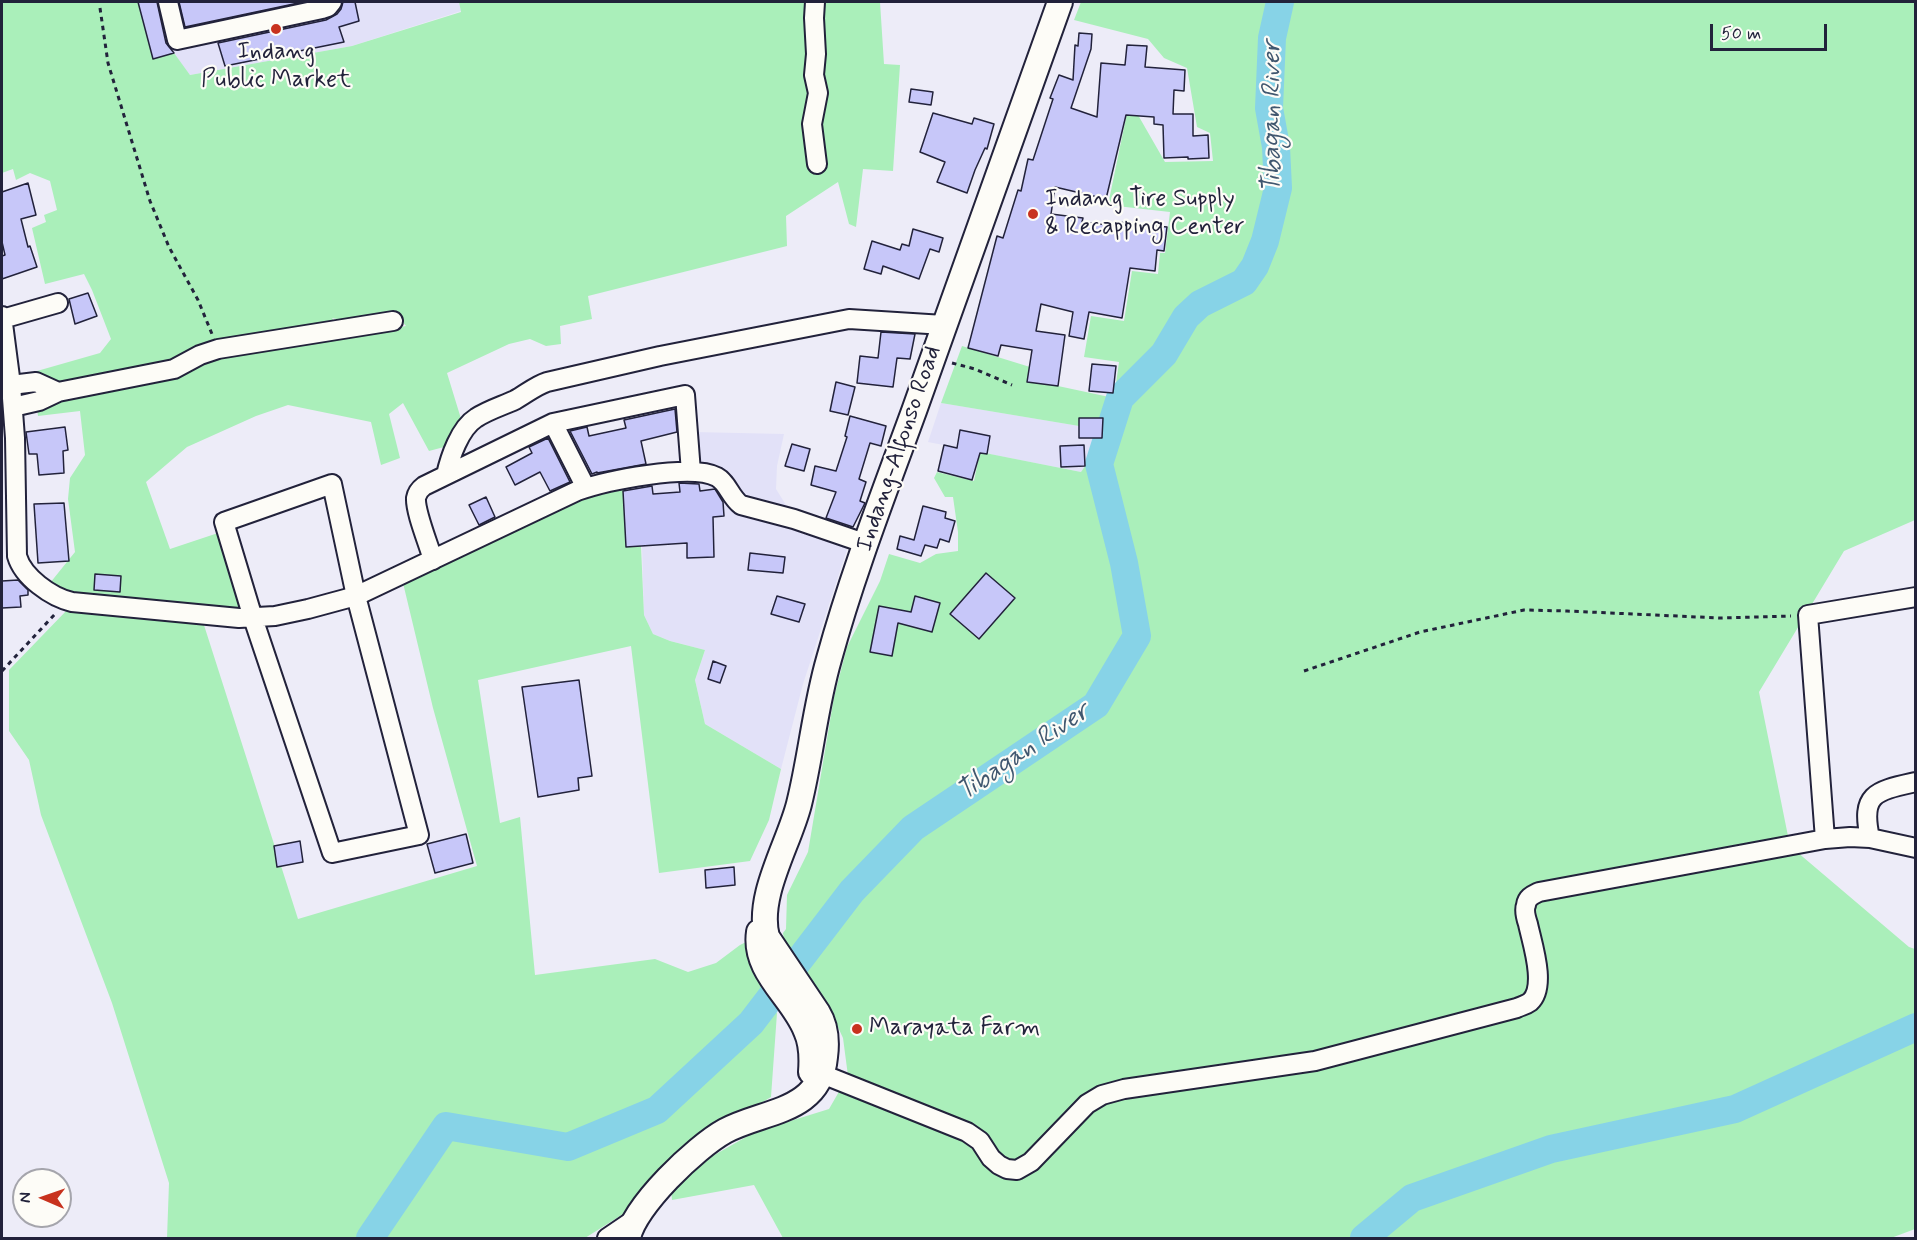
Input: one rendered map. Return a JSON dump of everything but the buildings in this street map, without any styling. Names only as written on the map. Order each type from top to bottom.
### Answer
[{"type":"main road","name":"Indang-Alfonso Road","points":[[799,1102],[807,1091],[812,1057],[807,1032],[807,1013],[770,958],[765,933],[766,903],[795,820],[805,781],[828,661],[932,359],[1060,2]]},
{"type":"main road","name":"Indang-Alfonso Road","points":[[632,1229],[661,1187],[719,1135],[799,1102],[812,1092],[822,1074],[826,1055],[825,1034],[821,1017],[807,1013]]},
{"type":"street","points":[[168,2],[177,40],[322,9],[328,7],[332,2]]},
{"type":"street","points":[[815,2],[816,54],[813,75],[818,93],[812,124],[817,164]]},
{"type":"street","points":[[58,303],[2,318],[9,399],[8,439],[17,552],[22,567],[32,577],[46,589],[67,601],[220,617],[254,618],[308,609],[356,596],[586,488],[632,477],[691,472],[717,477],[728,488],[734,500],[743,506],[785,516],[867,544]]},
{"type":"street","points":[[446,475],[454,449],[471,422],[478,416],[518,399],[548,382],[660,356],[849,319],[944,325]]},
{"type":"street","points":[[9,399],[39,401],[58,392],[165,371],[218,349],[393,321]]},
{"type":"street","points":[[434,560],[417,509],[416,498],[421,488],[553,423],[684,395],[691,472]]},
{"type":"street","points":[[553,423],[586,488]]},
{"type":"street","points":[[332,484],[356,596],[419,835],[332,853],[254,618],[224,522],[332,484]]},
{"type":"street","points":[[1825,839],[1808,615],[1916,597]]},
{"type":"street","points":[[1870,838],[1866,821],[1866,810],[1870,800],[1887,790],[1916,782]]},
{"type":"street","points":[[822,1074],[967,1132],[980,1142],[999,1165],[1017,1170],[1031,1162],[1087,1104],[1102,1095],[1124,1089],[1315,1061],[1528,1003],[1534,997],[1538,987],[1538,975],[1526,904],[1530,896],[1539,892],[1825,839],[1870,838],[1916,848]]},
{"type":"street","points":[[608,1239],[632,1229]]},
{"type":"path","points":[[100,8],[108,63],[150,201],[169,247],[198,300],[218,349]]},
{"type":"path","points":[[932,359],[959,364],[1012,385]]},
{"type":"path","points":[[2,671],[67,601]]},
{"type":"path","points":[[1304,671],[1420,632],[1524,610],[1720,618],[1808,615]]},
{"type":"shaded area","name":"Indang Public Market","points":[[138,2],[459,2],[461,11],[352,46],[190,75],[174,54],[153,59]]},
{"type":"shaded area","points":[[941,403],[1079,426],[1079,418],[1103,418],[1110,429],[1081,472],[928,442]]},
{"type":"shaded area","points":[[693,432],[784,434],[777,466],[776,489],[786,505],[853,531],[803,684],[781,769],[705,724],[695,680],[705,650],[653,634],[644,615],[642,546],[626,547],[623,484],[698,478]]},
{"type":"green space","points":[[2,2],[138,2],[153,58],[174,53],[190,75],[352,46],[461,12],[459,2],[880,2],[884,64],[900,65],[893,171],[863,169],[856,227],[849,224],[838,182],[786,216],[787,246],[588,296],[592,319],[560,326],[561,344],[546,346],[530,339],[509,344],[447,373],[462,422],[444,447],[429,451],[403,403],[389,414],[400,458],[381,465],[371,422],[288,405],[256,416],[187,447],[146,482],[170,549],[218,533],[239,607],[210,607],[73,595],[50,583],[75,552],[68,499],[70,478],[85,455],[80,411],[38,416],[37,408],[60,396],[95,392],[115,385],[137,383],[184,370],[201,358],[214,354],[281,347],[280,331],[191,349],[183,358],[167,364],[70,385],[60,383],[50,386],[41,394],[25,386],[23,375],[100,353],[111,339],[84,274],[45,284],[32,228],[46,222],[44,215],[57,210],[50,181],[30,173],[16,180],[13,169],[2,173]],"holes":[[[393,311],[406,326],[346,336],[332,318],[346,321]]]},
{"type":"green space","points":[[1081,2],[1915,2],[1915,520],[1844,551],[1759,692],[1790,846],[1909,947],[1915,949],[1915,1229],[1891,1238],[783,1238],[754,1185],[672,1200],[671,1188],[700,1163],[755,1132],[829,1109],[848,1076],[843,1038],[825,999],[784,941],[783,933],[786,929],[787,895],[808,852],[834,697],[847,647],[880,581],[889,554],[920,563],[936,554],[958,551],[953,497],[945,497],[934,478],[937,472],[974,481],[980,452],[1081,472],[1110,429],[1102,418],[1080,418],[1079,426],[941,403],[962,346],[1030,367],[1028,382],[1114,398],[1119,362],[1084,357],[1091,316],[1124,321],[1132,271],[1158,274],[1160,253],[1165,253],[1170,212],[1108,205],[1127,113],[1138,115],[1165,162],[1213,161],[1210,133],[1197,127],[1187,68],[1164,58],[1148,39],[1074,20]]},
{"type":"green space","points":[[623,484],[626,546],[641,546],[644,615],[653,634],[705,650],[695,680],[705,724],[781,769],[769,820],[750,861],[659,873],[631,646],[478,680],[500,823],[520,817],[535,975],[655,959],[688,972],[716,963],[740,945],[754,938],[772,995],[766,1003],[777,1013],[771,1097],[692,1145],[628,1211],[585,1238],[167,1238],[169,1183],[112,1003],[41,815],[29,760],[9,731],[9,670],[68,609],[203,622],[298,919],[477,866],[433,708],[403,583],[587,496]]},
{"type":"waterway","name":"Tibagan River","points":[[370,1238],[446,1126],[568,1147],[657,1110],[751,1023],[852,891],[913,828],[1096,705],[1137,636],[1124,563],[1099,464],[1120,398],[1164,354],[1186,317],[1200,304],[1244,282],[1255,266],[1265,241],[1278,188],[1276,147],[1269,108],[1272,38],[1280,2]]},
{"type":"waterway","points":[[1364,1238],[1412,1198],[1551,1149],[1735,1109],[1916,1027]]},
{"type":"place","name":"Indang Public Market","points":[[276,29]]},
{"type":"place","name":"Indang Tire Supply & Recapping Center","points":[[1033,214]]},
{"type":"place","name":"Marayata Farm","points":[[857,1029]]}]
